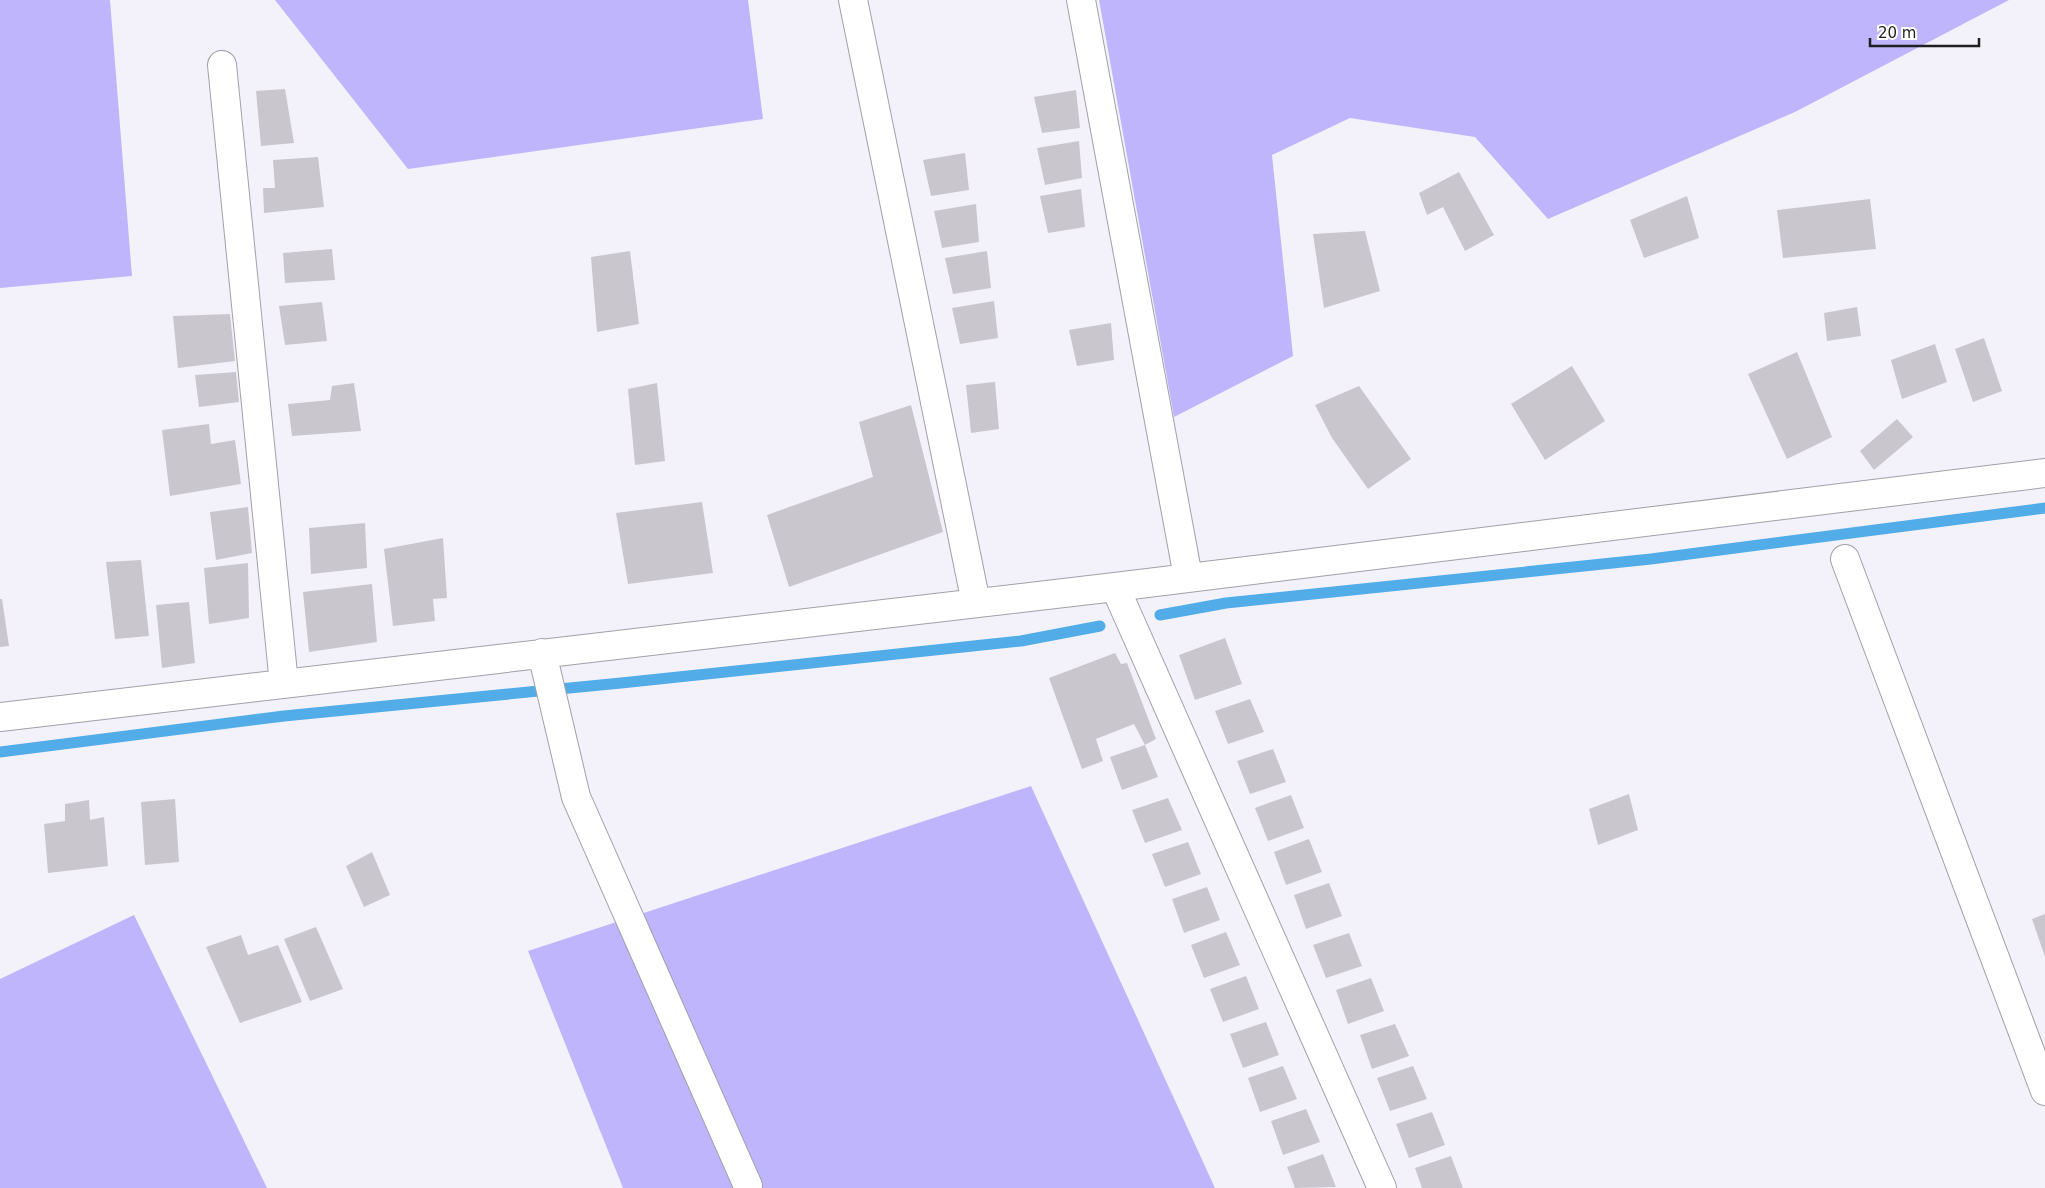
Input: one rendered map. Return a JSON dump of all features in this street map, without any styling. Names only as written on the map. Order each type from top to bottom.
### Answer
[{"type":"street","points":[[853,0],[976,603]]},
{"type":"street","points":[[1081,0],[1188,578]]},
{"type":"street","points":[[222,65],[284,684]]},
{"type":"street","points":[[0,717],[284,684],[544,660],[976,603],[2045,473]]},
{"type":"street","points":[[1845,559],[2045,1091]]},
{"type":"street","points":[[1115,586],[1382,1188]]},
{"type":"street","points":[[544,660],[576,797],[748,1186]]},
{"type":"shaded area","points":[[0,0],[110,0],[132,276],[0,288]]},
{"type":"shaded area","points":[[275,0],[748,0],[763,119],[408,169]]},
{"type":"shaded area","points":[[1099,0],[2009,0],[1795,112],[1548,219],[1475,137],[1350,118],[1272,155],[1293,356],[1174,417]]},
{"type":"shaded area","points":[[1031,786],[1215,1188],[623,1188],[528,951]]},
{"type":"shaded area","points":[[134,915],[267,1188],[0,1188],[0,979]]},
{"type":"building","points":[[285,89],[294,143],[261,146],[256,91]]},
{"type":"building","points":[[1076,90],[1080,128],[1042,133],[1034,97]]},
{"type":"building","points":[[1079,141],[1082,178],[1045,185],[1037,148]]},
{"type":"building","points":[[965,153],[969,190],[931,196],[923,160]]},
{"type":"building","points":[[318,157],[324,207],[264,213],[263,188],[275,188],[273,160]]},
{"type":"building","points":[[1459,172],[1494,235],[1465,251],[1443,207],[1427,215],[1419,193]]},
{"type":"building","points":[[1081,189],[1085,227],[1048,233],[1040,196]]},
{"type":"building","points":[[1687,196],[1699,238],[1644,258],[1630,220]]},
{"type":"building","points":[[1870,199],[1876,249],[1783,258],[1777,210]]},
{"type":"building","points":[[976,204],[979,242],[942,248],[934,211]]},
{"type":"building","points":[[1365,231],[1380,291],[1324,308],[1313,234]]},
{"type":"building","points":[[332,249],[335,280],[285,283],[283,253]]},
{"type":"building","points":[[630,251],[639,324],[597,332],[591,257]]},
{"type":"building","points":[[987,251],[991,288],[953,294],[945,258]]},
{"type":"building","points":[[994,301],[998,338],[960,344],[952,308]]},
{"type":"building","points":[[322,302],[327,341],[285,345],[279,306]]},
{"type":"building","points":[[1857,307],[1861,336],[1827,341],[1824,313]]},
{"type":"building","points":[[230,314],[235,361],[178,368],[173,316]]},
{"type":"building","points":[[1111,323],[1114,360],[1077,366],[1069,330]]},
{"type":"building","points":[[1984,338],[2002,391],[1973,402],[1955,349]]},
{"type":"building","points":[[1935,344],[1947,382],[1902,399],[1891,360]]},
{"type":"building","points":[[1797,352],[1832,437],[1787,459],[1748,374]]},
{"type":"building","points":[[1572,366],[1605,421],[1545,460],[1511,404]]},
{"type":"building","points":[[236,372],[239,402],[199,407],[195,375]]},
{"type":"building","points":[[995,382],[999,429],[971,433],[966,385]]},
{"type":"building","points":[[354,383],[361,431],[292,436],[288,404],[330,400],[332,386]]},
{"type":"building","points":[[657,383],[665,461],[635,465],[628,389]]},
{"type":"building","points":[[1359,386],[1411,459],[1368,489],[1332,438],[1315,405]]},
{"type":"building","points":[[911,405],[943,532],[789,587],[767,515],[873,477],[859,422]]},
{"type":"building","points":[[1897,419],[1913,437],[1874,470],[1860,451]]},
{"type":"building","points":[[209,424],[211,444],[235,440],[241,484],[170,496],[162,430]]},
{"type":"building","points":[[702,502],[713,573],[628,584],[616,513]]},
{"type":"building","points":[[248,507],[252,553],[216,560],[210,512]]},
{"type":"building","points":[[365,523],[367,568],[311,574],[309,528]]},
{"type":"building","points":[[443,538],[447,598],[433,599],[435,621],[393,626],[384,549]]},
{"type":"building","points":[[141,560],[149,636],[115,639],[106,562]]},
{"type":"building","points":[[248,563],[249,618],[209,624],[204,568]]},
{"type":"building","points":[[372,584],[377,642],[309,652],[303,592]]},
{"type":"building","points":[[0,599],[2,599],[9,646],[0,647]]},
{"type":"building","points":[[189,602],[195,663],[162,668],[156,605]]},
{"type":"building","points":[[1225,638],[1242,684],[1195,700],[1179,655]]},
{"type":"building","points":[[1115,653],[1121,664],[1127,663],[1156,739],[1145,745],[1134,724],[1096,739],[1103,761],[1082,769],[1049,678]]},
{"type":"building","points":[[1250,699],[1264,732],[1228,744],[1215,711]]},
{"type":"building","points":[[1145,745],[1158,777],[1122,790],[1110,757]]},
{"type":"building","points":[[1273,749],[1286,782],[1250,794],[1237,761]]},
{"type":"building","points":[[1629,794],[1638,830],[1598,845],[1589,809]]},
{"type":"building","points":[[1291,795],[1304,828],[1268,841],[1255,808]]},
{"type":"building","points":[[1168,798],[1182,830],[1145,843],[1132,810]]},
{"type":"building","points":[[175,799],[179,862],[145,865],[141,802]]},
{"type":"building","points":[[89,800],[90,820],[104,817],[108,866],[48,873],[44,824],[65,821],[65,804]]},
{"type":"building","points":[[1309,839],[1322,872],[1286,885],[1274,852]]},
{"type":"building","points":[[1188,842],[1201,874],[1165,887],[1152,854]]},
{"type":"building","points":[[372,852],[390,895],[364,907],[346,866]]},
{"type":"building","points":[[1329,883],[1342,916],[1306,929],[1294,895]]},
{"type":"building","points":[[1207,887],[1220,920],[1184,933],[1172,899]]},
{"type":"building","points":[[2045,914],[2045,957],[2032,919]]},
{"type":"building","points":[[316,927],[343,989],[310,1001],[284,939]]},
{"type":"building","points":[[1226,932],[1240,965],[1204,978],[1191,945]]},
{"type":"building","points":[[1349,933],[1362,966],[1326,978],[1313,945]]},
{"type":"building","points":[[241,935],[248,955],[278,945],[302,1002],[240,1023],[206,947]]},
{"type":"building","points":[[1246,976],[1259,1009],[1223,1022],[1210,989]]},
{"type":"building","points":[[1371,978],[1384,1011],[1348,1024],[1336,990]]},
{"type":"building","points":[[1266,1022],[1279,1055],[1243,1068],[1230,1034]]},
{"type":"building","points":[[1395,1024],[1409,1056],[1372,1069],[1360,1035]]},
{"type":"building","points":[[1283,1066],[1297,1099],[1260,1112],[1248,1078]]},
{"type":"building","points":[[1413,1066],[1427,1099],[1390,1111],[1377,1078]]},
{"type":"building","points":[[1306,1109],[1320,1142],[1283,1155],[1271,1121]]},
{"type":"building","points":[[1432,1112],[1445,1145],[1409,1158],[1396,1124]]},
{"type":"building","points":[[1323,1154],[1336,1187],[1295,1188],[1287,1167]]},
{"type":"building","points":[[1451,1156],[1463,1188],[1422,1188],[1415,1168]]},
{"type":"waterway","points":[[1160,615],[1226,603],[1651,559],[2045,508]]},
{"type":"waterway","points":[[0,752],[284,716],[1021,641],[1100,626]]}]
